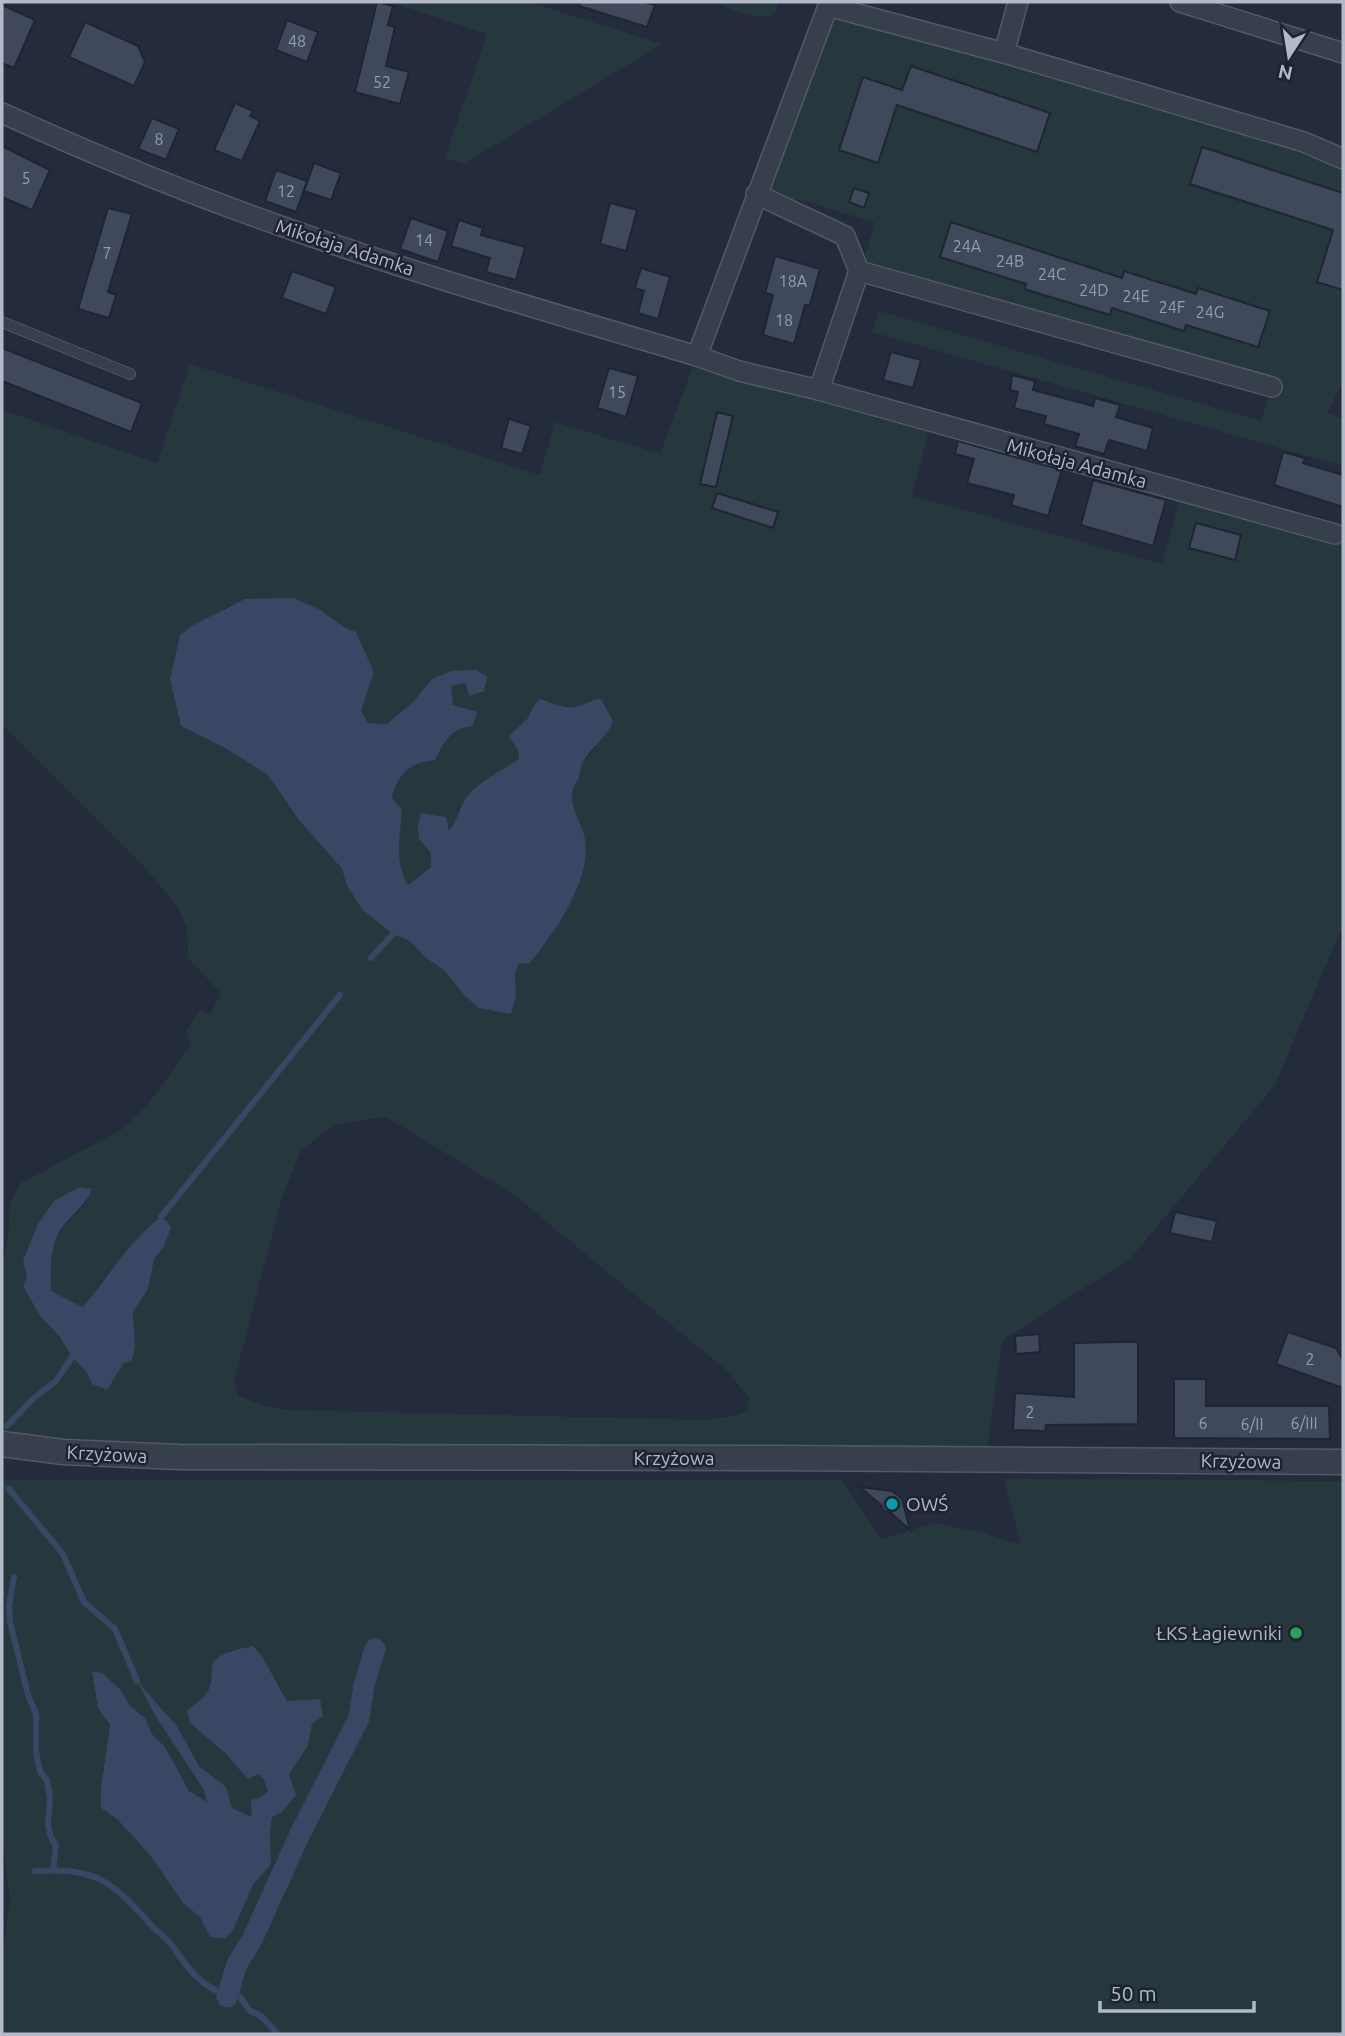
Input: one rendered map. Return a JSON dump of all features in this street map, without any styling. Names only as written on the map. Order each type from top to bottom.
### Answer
[{"type":"street","points":[[1004,53],[1018,2]]},
{"type":"street","points":[[1180,2],[1343,52]]},
{"type":"street","points":[[697,356],[821,4],[1004,53],[1304,142],[1343,159]]},
{"type":"street","name":"Mikołaja Adamka","points":[[2,113],[110,161],[243,213],[474,290],[739,371],[819,390],[1335,534]]},
{"type":"street","points":[[756,194],[845,236],[859,271],[819,390]]},
{"type":"street","points":[[859,271],[1272,387]]},
{"type":"street","name":"Krzyżowa","points":[[4,1445],[63,1452],[179,1457],[1343,1462]]},
{"type":"lane","points":[[2,322],[130,374]]},
{"type":"shaded area","points":[[391,2],[529,2],[662,44],[464,164],[445,158],[487,34]]},
{"type":"shaded area","points":[[720,2],[777,2],[777,9],[773,15],[753,15],[737,12]]},
{"type":"shaded area","points":[[828,6],[1343,159],[1343,382],[1327,413],[1343,419],[1343,466],[872,332],[879,311],[1261,421],[1272,387],[861,269],[875,223],[810,202],[756,194]]},
{"type":"shaded area","points":[[697,356],[931,423],[912,496],[1162,564],[1182,492],[1335,534],[1343,540],[1343,925],[1275,1085],[1130,1259],[1002,1340],[987,1450],[2,1444],[2,1266],[8,1241],[10,1203],[21,1183],[121,1130],[149,1103],[191,1045],[187,1031],[199,1010],[210,1014],[221,994],[188,957],[187,927],[177,906],[140,862],[2,724],[2,410],[157,463],[190,364],[540,475],[555,422],[660,454]],"holes":[[[229,605],[319,609],[356,632],[374,672],[361,710],[368,723],[387,724],[414,701],[432,679],[487,677],[469,695],[466,683],[451,686],[453,705],[478,712],[472,725],[459,730],[450,738],[435,760],[418,764],[406,771],[395,790],[392,798],[402,811],[399,857],[408,885],[431,867],[431,853],[421,813],[446,817],[449,832],[456,823],[458,808],[519,759],[518,750],[533,707],[551,702],[561,706],[578,707],[593,699],[596,747],[582,764],[573,787],[572,801],[584,837],[578,890],[547,942],[519,962],[515,974],[516,996],[464,995],[444,970],[426,958],[410,941],[393,934],[347,886],[342,869],[299,820],[267,774],[225,748],[181,726],[170,679],[180,635]],[[386,1117],[513,1194],[726,1370],[749,1398],[747,1410],[735,1416],[705,1420],[288,1410],[261,1405],[238,1395],[234,1381],[282,1197],[301,1151],[334,1125]],[[79,1188],[87,1203],[66,1224],[55,1241],[51,1291],[84,1307],[104,1278],[148,1227],[169,1223],[171,1228],[163,1248],[154,1259],[148,1289],[133,1312],[131,1339],[113,1382],[92,1384],[86,1371],[40,1316],[23,1286]]]},
{"type":"shaded area","points":[[1004,1479],[1343,1481],[1343,2034],[2,2034],[2,1963],[10,1899],[2,1831],[2,1480],[841,1480],[882,1539],[934,1523],[980,1532],[1021,1545]],"holes":[[[253,1646],[262,1656],[288,1701],[312,1724],[308,1746],[288,1774],[282,1812],[272,1817],[271,1864],[253,1885],[233,1930],[225,1939],[210,1937],[200,1917],[183,1903],[150,1855],[117,1819],[101,1808],[101,1788],[110,1725],[98,1708],[93,1671],[102,1673],[120,1689],[130,1706],[145,1718],[152,1734],[165,1747],[189,1791],[208,1803],[204,1790],[156,1717],[140,1684],[177,1726],[199,1767],[225,1787],[232,1808],[252,1817],[253,1810],[268,1791],[264,1780],[259,1774],[248,1778],[225,1753],[190,1723],[187,1710],[206,1695],[221,1655]]]},
{"type":"water","points":[[293,598],[319,609],[356,632],[374,672],[361,710],[368,723],[387,724],[414,701],[432,679],[451,671],[476,670],[487,677],[484,691],[469,696],[466,683],[451,686],[453,705],[478,712],[472,726],[453,733],[435,760],[412,767],[398,782],[392,798],[402,810],[399,858],[408,885],[431,867],[431,853],[419,839],[421,813],[446,817],[449,831],[471,792],[519,759],[518,750],[509,736],[528,718],[540,699],[569,707],[601,699],[613,721],[607,733],[585,758],[573,787],[572,801],[584,835],[586,851],[578,886],[560,921],[539,952],[529,964],[519,963],[515,974],[516,996],[511,1014],[479,1008],[464,995],[444,970],[426,958],[410,941],[393,934],[363,910],[347,886],[342,869],[299,820],[267,774],[225,748],[181,726],[170,679],[180,635],[193,625],[245,599]]},
{"type":"water","points":[[79,1187],[92,1189],[59,1232],[52,1256],[51,1291],[83,1307],[149,1227],[161,1217],[171,1228],[163,1248],[154,1259],[148,1289],[133,1312],[135,1347],[132,1360],[123,1364],[107,1390],[92,1384],[86,1371],[72,1357],[60,1337],[40,1316],[23,1286],[27,1276],[23,1261],[38,1224],[54,1201]]},
{"type":"water","points":[[253,1646],[262,1656],[287,1701],[320,1699],[323,1716],[312,1724],[308,1746],[289,1774],[296,1795],[282,1812],[272,1817],[271,1864],[253,1885],[233,1930],[225,1939],[210,1937],[200,1917],[183,1903],[150,1855],[117,1819],[101,1808],[101,1788],[110,1725],[98,1708],[92,1671],[102,1673],[120,1689],[130,1706],[145,1718],[152,1734],[165,1747],[189,1791],[207,1802],[204,1790],[156,1717],[137,1681],[177,1726],[199,1766],[226,1787],[232,1808],[252,1817],[251,1800],[268,1791],[264,1780],[259,1774],[248,1779],[225,1753],[190,1723],[187,1710],[207,1692],[216,1659],[221,1655]]},
{"type":"building","points":[[377,2],[393,6],[388,25],[395,27],[386,66],[409,72],[400,104],[355,92]]},
{"type":"building","points":[[580,2],[644,2],[655,5],[647,27],[579,6]]},
{"type":"building","points":[[2,5],[35,20],[14,68],[2,63]]},
{"type":"building","points":[[287,20],[318,32],[307,62],[276,50]]},
{"type":"building","points":[[85,22],[138,46],[145,62],[134,86],[69,57]]},
{"type":"building","points":[[911,66],[1050,113],[1037,152],[897,105],[878,163],[839,150],[863,77],[902,90]]},
{"type":"building","points":[[235,103],[253,111],[250,116],[260,121],[242,161],[214,150]]},
{"type":"building","points":[[152,118],[179,129],[166,160],[138,149]]},
{"type":"building","points":[[2,146],[50,170],[32,210],[2,197]]},
{"type":"building","points":[[1202,147],[1343,193],[1343,290],[1317,282],[1333,230],[1190,184]]},
{"type":"building","points":[[314,163],[341,173],[331,200],[304,191]]},
{"type":"building","points":[[276,170],[307,181],[296,212],[265,201]]},
{"type":"building","points":[[854,188],[869,193],[864,208],[849,202]]},
{"type":"building","points":[[610,203],[637,210],[626,251],[600,244]]},
{"type":"building","points":[[108,208],[132,214],[108,292],[116,295],[109,318],[78,309]]},
{"type":"building","points":[[411,218],[448,231],[438,262],[400,249]]},
{"type":"building","points":[[459,220],[483,228],[481,235],[525,247],[516,280],[486,272],[490,258],[451,246]]},
{"type":"building","points":[[951,222],[1122,278],[1124,271],[1196,294],[1198,288],[1270,311],[1258,347],[1186,325],[1184,331],[1112,308],[1110,315],[1024,289],[1026,284],[940,257]]},
{"type":"building","points":[[775,256],[820,269],[810,305],[805,305],[794,344],[763,335],[773,295],[765,293]]},
{"type":"building","points":[[641,268],[670,277],[658,319],[638,313],[644,291],[635,288]]},
{"type":"building","points":[[292,271],[336,287],[326,314],[282,298]]},
{"type":"building","points":[[2,348],[142,403],[131,432],[2,381]]},
{"type":"building","points":[[891,352],[921,360],[913,388],[883,380]]},
{"type":"building","points":[[609,368],[638,376],[626,417],[597,408]]},
{"type":"building","points":[[1012,375],[1035,381],[1033,390],[1093,406],[1095,398],[1120,405],[1116,417],[1153,428],[1147,451],[1109,440],[1104,454],[1075,446],[1079,434],[1044,424],[1046,416],[1014,408],[1018,392],[1010,390]]},
{"type":"building","points":[[717,412],[733,416],[716,487],[700,484]]},
{"type":"building","points":[[509,419],[531,426],[522,454],[501,448]]},
{"type":"building","points":[[958,441],[1062,470],[1048,516],[1011,505],[1014,495],[967,483],[974,459],[955,454]]},
{"type":"building","points":[[1283,452],[1305,458],[1303,463],[1343,475],[1343,507],[1274,485]]},
{"type":"building","points":[[1093,480],[1166,500],[1153,546],[1081,525]]},
{"type":"building","points":[[717,493],[778,512],[773,528],[712,508]]},
{"type":"building","points":[[1196,523],[1241,535],[1235,560],[1189,548]]},
{"type":"building","points":[[1175,1212],[1217,1221],[1212,1242],[1170,1233]]},
{"type":"building","points":[[1288,1332],[1336,1348],[1343,1360],[1343,1388],[1276,1364]]},
{"type":"building","points":[[1039,1334],[1040,1352],[1016,1354],[1015,1336]]},
{"type":"building","points":[[1138,1342],[1138,1424],[1046,1425],[1045,1431],[1013,1430],[1015,1393],[1074,1397],[1074,1343]]},
{"type":"building","points":[[1174,1379],[1206,1379],[1206,1406],[1329,1406],[1330,1439],[1174,1438]]},
{"type":"building","name":"OWŚ","points":[[860,1487],[892,1491],[902,1499],[910,1530],[891,1513],[884,1511],[881,1505]]},
{"type":"waterway","points":[[371,958],[393,934]]},
{"type":"waterway","points":[[161,1217],[340,995]]},
{"type":"waterway","points":[[7,1426],[34,1398],[56,1381],[72,1357]]},
{"type":"waterway","points":[[9,1489],[63,1554],[84,1602],[115,1629],[137,1681]]},
{"type":"waterway","points":[[14,1577],[9,1606],[10,1622],[28,1695],[36,1714],[36,1751],[40,1772],[47,1780],[50,1798],[48,1824],[56,1846],[53,1870]]},
{"type":"waterway","points":[[227,1997],[237,1964],[252,1940],[299,1836],[359,1718],[364,1685],[375,1649]]},
{"type":"waterway","points":[[35,1871],[56,1870],[88,1875],[114,1888],[169,1942],[201,1981],[219,1992],[240,1997],[249,2010],[262,2017],[278,2034]]},
{"type":"place","name":"OWŚ","points":[[892,1504]]},
{"type":"place","name":"ŁKS Łagiewniki","points":[[1296,1633]]}]
